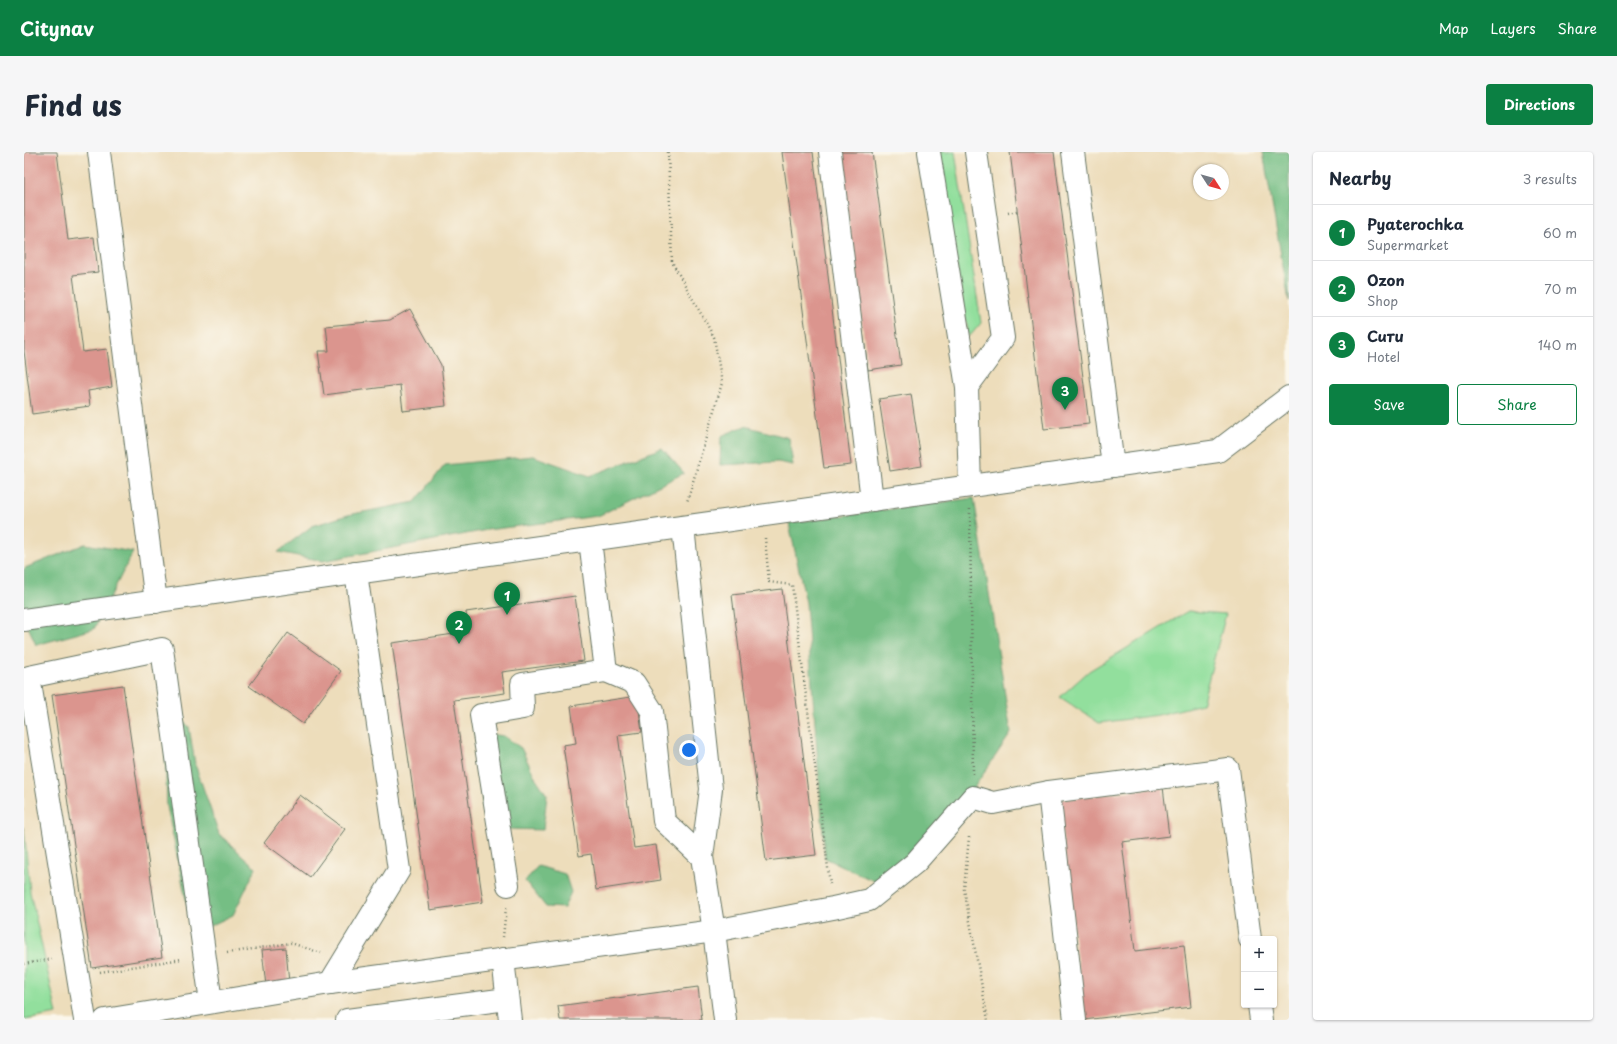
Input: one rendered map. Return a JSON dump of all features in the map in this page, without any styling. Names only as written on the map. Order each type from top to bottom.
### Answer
[{"type":"street","points":[[99,152],[156,602]]},
{"type":"street","points":[[830,152],[872,500]]},
{"type":"street","points":[[929,152],[967,387],[970,486]]},
{"type":"street","points":[[967,387],[1003,338],[976,152]]},
{"type":"street","points":[[1073,152],[1113,466]]},
{"type":"street","points":[[24,620],[1218,451],[1289,397]]},
{"type":"street","points":[[683,527],[711,789],[702,857],[714,931],[725,1020]]},
{"type":"street","points":[[590,540],[606,671]]},
{"type":"street","points":[[330,983],[399,870],[356,573]]},
{"type":"street","points":[[85,1020],[26,678],[162,649],[211,1002]]},
{"type":"street","points":[[508,885],[481,715],[523,708],[522,684],[606,671],[634,683],[652,711],[664,820],[702,857]]},
{"type":"street","points":[[105,1020],[330,983],[507,949],[714,931],[869,900],[909,868],[973,797],[993,803],[1049,792],[1228,769],[1250,936]]},
{"type":"street","points":[[1049,792],[1074,1020]]},
{"type":"street","points":[[347,1020],[509,1010],[507,949]]},
{"type":"street","points":[[1259,1008],[1261,1020]]},
{"type":"path","points":[[668,152],[672,262],[714,337],[722,383],[688,497],[683,527]]},
{"type":"path","points":[[970,486],[973,797]]},
{"type":"path","points":[[763,516],[769,582],[792,585],[833,908]]},
{"type":"path","points":[[969,835],[964,889],[988,1020]]},
{"type":"path","points":[[507,949],[502,940],[508,885]]},
{"type":"path","points":[[24,964],[76,966],[205,956],[291,943],[343,961]]},
{"type":"green space","points":[[937,152],[955,152],[981,323],[969,337]]},
{"type":"green space","points":[[1263,152],[1289,152],[1289,301]]},
{"type":"green space","points":[[745,426],[789,438],[793,465],[778,462],[720,465],[721,436]]},
{"type":"green space","points":[[662,448],[684,473],[598,516],[487,530],[323,561],[278,552],[312,526],[348,515],[415,502],[445,465],[533,456],[590,476]]},
{"type":"green space","points":[[974,498],[1011,733],[965,801],[878,883],[825,858],[806,603],[789,523]]},
{"type":"green space","points":[[85,544],[133,552],[94,629],[36,645],[24,617],[24,570],[25,568]]},
{"type":"green space","points":[[1188,611],[1226,614],[1202,704],[1158,715],[1099,723],[1060,697],[1089,671]]},
{"type":"green space","points":[[163,699],[189,727],[195,764],[219,834],[256,868],[233,915],[193,934],[167,806]]},
{"type":"green space","points":[[475,732],[504,736],[521,748],[535,777],[547,795],[543,830],[508,829],[483,812]]},
{"type":"green space","points":[[24,827],[30,892],[57,1014],[24,1020]]},
{"type":"green space","points":[[538,866],[565,874],[571,892],[564,908],[546,907],[525,881]]},
{"type":"building","points":[[24,152],[57,152],[68,240],[94,237],[98,272],[73,275],[83,352],[107,349],[112,387],[88,391],[90,406],[32,414],[24,351]]},
{"type":"building","points":[[782,152],[813,152],[851,465],[824,468]]},
{"type":"building","points":[[840,152],[872,152],[901,365],[868,370]]},
{"type":"building","points":[[1010,152],[1054,152],[1089,424],[1044,429]]},
{"type":"building","points":[[410,309],[441,365],[446,406],[403,411],[400,385],[324,395],[318,351],[329,351],[326,326],[390,320]]},
{"type":"building","points":[[911,394],[922,466],[890,471],[879,399]]},
{"type":"building","points":[[782,589],[816,855],[766,861],[732,595]]},
{"type":"building","points":[[575,596],[584,661],[502,672],[505,693],[454,700],[483,902],[430,910],[392,643],[468,632],[466,612]]},
{"type":"building","points":[[288,633],[341,671],[303,724],[249,686]]},
{"type":"building","points":[[123,685],[162,957],[92,968],[52,695]]},
{"type":"building","points":[[637,696],[642,732],[618,735],[634,848],[656,845],[661,880],[596,890],[591,854],[579,856],[563,745],[576,743],[571,706]]},
{"type":"building","points":[[1163,787],[1169,836],[1122,842],[1135,951],[1184,945],[1191,1007],[1084,1020],[1058,800]]},
{"type":"building","points":[[300,795],[345,829],[310,877],[264,843]]},
{"type":"building","points":[[286,948],[289,984],[266,986],[262,950]]},
{"type":"building","points":[[698,987],[702,1020],[560,1020],[558,1006]]},
{"type":"place","name":"Сити","points":[[1065,410]]},
{"type":"place","name":"Pyaterochka","points":[[507,615]]},
{"type":"place","name":"Ozon","points":[[459,644]]}]
